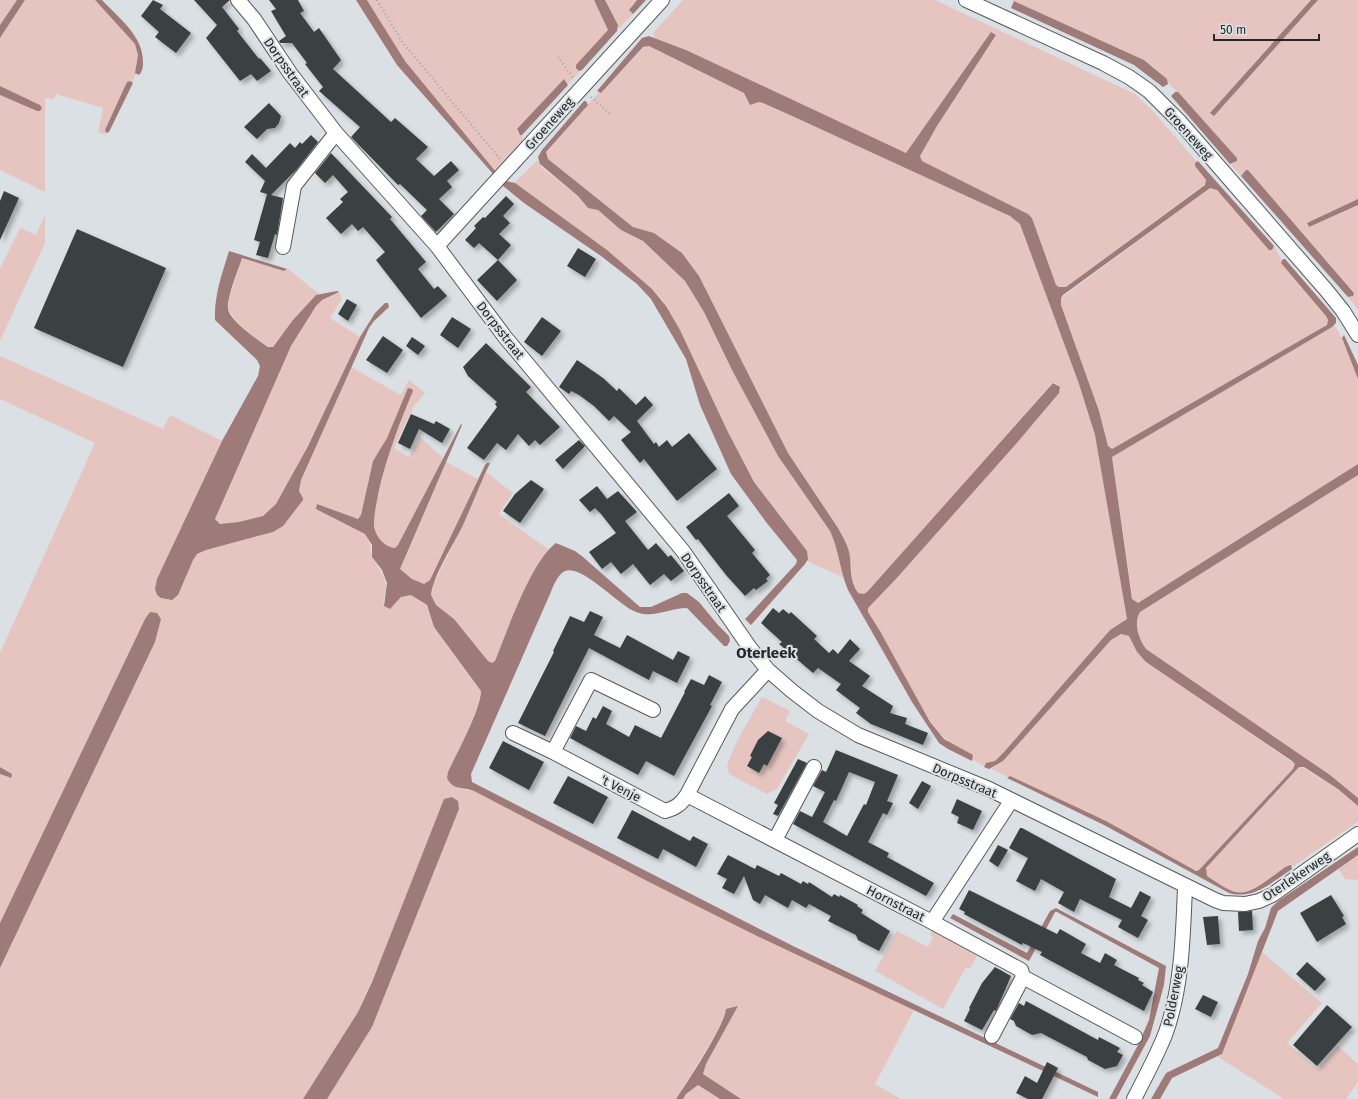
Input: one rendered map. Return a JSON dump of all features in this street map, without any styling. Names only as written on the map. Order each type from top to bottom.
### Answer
[{"type":"street","name":"Dorpsstraat","points":[[238,0],[254,18],[290,73],[336,134],[437,246],[506,337],[683,551],[750,648],[768,670],[818,711],[858,735],[973,782],[1185,887]]},
{"type":"street","name":"Groeneweg","points":[[437,246],[662,0]]},
{"type":"street","name":"Groeneweg","points":[[966,0],[1104,63],[1129,77],[1149,91],[1180,122],[1327,291],[1343,311],[1358,335]]},
{"type":"street","points":[[283,247],[294,186],[336,134]]},
{"type":"street","name":"'t Venje","points":[[513,733],[553,752],[665,811],[680,805],[687,795],[732,709],[768,670]]},
{"type":"street","points":[[553,752],[591,680],[653,710]]},
{"type":"street","points":[[775,840],[814,767]]},
{"type":"street","name":"Hornstraat","points":[[687,795],[932,922],[1011,801]]},
{"type":"street","name":"Oterlekerweg","points":[[1185,887],[1224,903],[1245,904],[1259,901],[1272,895],[1358,834]]},
{"type":"street","name":"Polderweg","points":[[1134,1099],[1153,1063],[1169,1023],[1178,978],[1185,887]]},
{"type":"street","points":[[932,922],[1022,970],[1023,977],[992,1036]]},
{"type":"street","points":[[1023,977],[1135,1037]]},
{"type":"path","points":[[378,0],[403,43],[508,169]]},
{"type":"shaded area","points":[[0,0],[17,0],[0,25]]},
{"type":"shaded area","points":[[17,0],[25,0],[0,38],[0,25]]},
{"type":"shaded area","points":[[25,0],[95,0],[135,44],[138,55],[135,72],[136,74],[132,82],[129,81],[105,131],[105,135],[98,132],[103,108],[56,94],[54,99],[45,98],[45,192],[0,170],[0,95],[37,111],[42,108],[40,105],[0,86],[0,38]]},
{"type":"shaded area","points":[[95,0],[102,0],[122,20],[139,43],[142,52],[143,67],[139,75],[135,73],[138,55],[135,44]]},
{"type":"shaded area","points":[[356,0],[367,0],[405,61],[496,172],[494,175],[397,65]]},
{"type":"shaded area","points":[[367,0],[594,0],[608,30],[579,71],[581,70],[568,84],[568,82],[517,129],[517,133],[522,134],[523,144],[496,172],[405,61]]},
{"type":"shaded area","points":[[594,0],[605,0],[618,25],[617,31],[582,70],[579,71],[576,68],[576,65],[608,30]]},
{"type":"shaded area","points":[[605,0],[637,0],[632,5],[630,12],[633,14],[618,29],[618,25]]},
{"type":"shaded area","points":[[637,0],[646,0],[633,14],[629,10]]},
{"type":"shaded area","points":[[683,0],[935,0],[1135,94],[1152,110],[1197,162],[1195,166],[1206,180],[1205,184],[1066,287],[1059,287],[1056,285],[1032,218],[1028,214],[922,161],[920,156],[937,126],[996,35],[991,32],[908,151],[903,153],[686,50],[655,38],[653,33]]},
{"type":"shaded area","points":[[1012,0],[1311,0],[1211,112],[1214,115],[1318,0],[1358,0],[1358,199],[1307,223],[1309,227],[1358,205],[1358,310],[1348,297],[1354,292],[1248,170],[1246,170],[1241,176],[1230,164],[1232,165],[1237,158],[1155,68],[1144,60]]},
{"type":"shaded area","points":[[1311,0],[1318,0],[1214,116],[1210,113]]},
{"type":"shaded area","points":[[1014,1],[1144,60],[1167,79],[1168,84],[1163,87],[1134,65],[1011,8]]},
{"type":"shaded area","points":[[991,32],[996,35],[937,126],[920,156],[922,161],[1028,214],[1032,218],[1056,285],[1059,287],[1066,287],[1205,185],[1206,180],[1195,166],[1195,163],[1198,161],[1274,246],[1272,250],[1269,250],[1217,190],[1210,188],[1063,295],[1061,298],[1061,305],[1099,411],[1108,446],[1112,449],[1327,325],[1328,320],[1326,316],[1281,263],[1283,259],[1285,259],[1336,318],[1336,323],[1332,327],[1112,457],[1132,599],[1138,603],[1358,464],[1358,475],[1140,612],[1137,621],[1141,641],[1146,649],[1330,775],[1358,798],[1358,806],[1338,789],[1304,767],[1299,767],[1206,868],[1207,876],[1226,888],[1233,891],[1247,892],[1291,865],[1292,869],[1270,884],[1254,892],[1238,895],[1229,893],[1104,825],[1007,778],[1010,776],[1106,821],[1196,871],[1199,870],[1293,769],[1295,764],[1292,761],[1146,662],[1137,652],[1129,636],[1121,634],[1111,640],[1003,761],[989,769],[984,767],[986,763],[995,761],[1004,752],[1110,630],[1127,619],[1095,435],[1079,384],[1020,224],[1010,216],[763,103],[759,102],[750,105],[744,93],[649,46],[643,47],[601,93],[597,91],[642,38],[649,36],[686,50],[906,153]]},
{"type":"shaded area","points":[[645,46],[649,46],[744,93],[753,105],[759,102],[763,103],[1010,216],[1020,224],[1024,231],[1079,384],[1095,435],[1127,619],[1110,630],[995,761],[986,763],[984,766],[972,759],[974,756],[950,742],[940,734],[930,722],[868,612],[868,607],[895,580],[1016,444],[1061,390],[1056,383],[1052,383],[868,591],[864,594],[858,593],[853,580],[849,554],[844,539],[788,453],[699,276],[682,253],[654,233],[633,227],[548,159],[546,152],[599,92],[601,93]]},
{"type":"shaded area","points":[[564,79],[568,85],[522,135],[520,135],[517,129]]},
{"type":"shaded area","points":[[130,81],[133,83],[109,132],[106,133],[105,130],[127,82]]},
{"type":"shaded area","points":[[0,86],[40,105],[42,108],[40,111],[37,111],[0,95]]},
{"type":"shaded area","points":[[1175,92],[1178,92],[1237,158],[1237,161],[1230,164],[1171,96]]},
{"type":"shaded area","points":[[584,101],[586,101],[588,105],[546,152],[548,159],[633,227],[654,233],[682,253],[699,276],[788,453],[844,538],[849,553],[852,580],[858,593],[864,594],[868,591],[1053,383],[1060,387],[1059,393],[1016,444],[895,580],[868,608],[868,612],[930,722],[944,739],[973,755],[972,761],[939,743],[912,702],[848,590],[830,531],[778,456],[732,370],[704,312],[685,281],[643,241],[621,230],[598,210],[588,208],[578,196],[540,164],[538,157],[542,150]]},
{"type":"shaded area","points":[[538,160],[542,168],[578,196],[586,206],[598,210],[621,230],[643,241],[685,281],[704,312],[732,370],[778,456],[830,531],[839,552],[844,578],[807,561],[807,551],[754,482],[727,430],[680,330],[663,301],[652,289],[607,250],[514,183]]},
{"type":"shaded area","points":[[1246,170],[1248,170],[1354,293],[1353,296],[1348,297],[1241,176]]},
{"type":"shaded area","points":[[506,181],[515,183],[607,250],[652,289],[666,306],[680,330],[727,430],[754,482],[807,551],[808,559],[805,564],[751,625],[745,619],[796,564],[797,560],[766,522],[731,474],[700,405],[686,359],[651,299],[637,284],[601,256],[524,203],[502,185]]},
{"type":"shaded area","points":[[1210,188],[1217,190],[1273,248],[1274,246],[1282,260],[1281,261],[1326,316],[1328,323],[1324,327],[1112,449],[1108,446],[1099,411],[1061,305],[1061,298]]},
{"type":"shaded area","points":[[1358,199],[1358,205],[1309,227],[1307,223]]},
{"type":"shaded area","points":[[45,215],[45,243],[0,341],[0,269],[20,228],[36,235]]},
{"type":"shaded area","points":[[229,251],[287,269],[284,271],[242,258],[229,297],[228,309],[230,314],[245,330],[268,347],[273,347],[293,320],[316,295],[337,291],[339,292],[322,300],[316,306],[291,346],[215,519],[220,524],[239,522],[263,516],[276,504],[308,446],[360,337],[375,313],[385,303],[388,303],[389,307],[374,321],[369,328],[301,480],[299,491],[303,500],[283,526],[273,532],[206,550],[197,554],[178,595],[172,600],[161,598],[157,595],[155,589],[157,579],[222,441],[258,376],[260,366],[257,360],[215,320],[217,293]]},
{"type":"shaded area","points":[[242,258],[288,269],[319,294],[312,299],[271,348],[254,337],[237,322],[228,309],[229,298]]},
{"type":"shaded area","points":[[339,292],[342,299],[330,318],[360,337],[329,404],[284,491],[274,507],[260,517],[237,523],[218,523],[215,519],[291,346],[316,306],[322,300]]},
{"type":"shaded area","points":[[1334,325],[1342,338],[1358,379],[1358,464],[1142,602],[1133,602],[1112,457]]},
{"type":"shaded area","points":[[1344,335],[1358,365],[1358,379],[1342,338]]},
{"type":"shaded area","points":[[0,356],[163,429],[170,415],[222,441],[157,579],[193,560],[197,554],[206,550],[273,532],[287,521],[303,498],[299,491],[301,480],[351,367],[401,395],[409,380],[425,393],[414,406],[394,448],[409,457],[420,437],[443,458],[398,545],[395,548],[391,547],[380,540],[374,528],[374,516],[386,465],[398,428],[413,391],[412,389],[382,449],[373,461],[361,515],[358,519],[317,504],[363,531],[369,541],[372,555],[385,579],[386,588],[383,603],[392,607],[401,597],[411,595],[427,606],[434,627],[481,691],[478,707],[452,764],[463,789],[474,791],[651,883],[914,1010],[875,1084],[901,1099],[741,1099],[703,1074],[706,1064],[738,1006],[725,1014],[715,1035],[676,1099],[327,1099],[372,1027],[459,809],[458,801],[452,797],[358,1012],[303,1099],[0,1099],[0,968],[155,642],[161,619],[145,619],[0,923],[0,774],[9,778],[8,771],[0,767],[0,653],[95,443],[0,399]]},
{"type":"shaded area","points":[[408,388],[412,389],[413,391],[394,440],[382,477],[375,511],[374,528],[380,540],[384,543],[395,548],[398,545],[461,424],[462,425],[400,569],[412,579],[424,584],[430,580],[485,465],[490,463],[463,525],[440,569],[431,595],[436,605],[454,619],[488,661],[492,663],[495,661],[529,581],[547,552],[556,543],[575,551],[583,557],[640,607],[651,607],[682,593],[687,593],[699,602],[729,636],[730,641],[727,646],[724,646],[687,608],[680,608],[655,614],[642,614],[628,608],[581,573],[572,570],[565,571],[558,578],[552,588],[471,774],[472,782],[795,947],[1098,1092],[1098,1097],[757,936],[474,791],[455,787],[449,782],[447,778],[448,772],[473,720],[481,691],[434,627],[427,605],[411,595],[401,597],[390,609],[384,606],[387,583],[382,570],[372,557],[372,545],[365,534],[316,509],[317,504],[358,519],[361,515],[373,461],[387,438]]},
{"type":"shaded area","points":[[446,462],[478,479],[433,575],[430,580],[424,584],[412,579],[400,569]]},
{"type":"shaded area","points":[[486,472],[513,493],[499,514],[548,549],[526,590],[495,661],[492,663],[488,661],[454,619],[436,605],[431,595],[434,583],[463,524]]},
{"type":"shaded area","points":[[1358,475],[1358,798],[1330,775],[1146,649],[1139,636],[1137,621],[1140,612]]},
{"type":"shaded area","points":[[150,612],[157,613],[161,619],[155,642],[0,968],[0,923],[145,619]]},
{"type":"shaded area","points":[[1121,634],[1129,636],[1137,652],[1146,662],[1295,764],[1293,769],[1199,870],[1194,870],[1183,865],[1106,821],[991,769],[1003,761],[1111,640]]},
{"type":"shaded area","points":[[762,697],[790,711],[785,721],[809,734],[777,789],[767,794],[729,774],[727,765],[737,741]]},
{"type":"shaded area","points":[[1300,766],[1338,789],[1358,806],[1358,822],[1292,867],[1290,864],[1256,888],[1241,893],[1225,888],[1207,876],[1205,871],[1207,867]]},
{"type":"shaded area","points":[[0,767],[12,774],[11,778],[0,774]]},
{"type":"shaded area","points":[[452,797],[458,801],[459,809],[372,1027],[327,1099],[303,1099],[358,1012],[372,982],[444,799]]},
{"type":"shaded area","points":[[1358,847],[1358,855],[1278,911],[1222,1054],[1172,1078],[1160,1099],[1151,1099],[1166,1073],[1218,1048],[1248,974],[1258,941],[1265,928],[1271,908],[1278,901]]},
{"type":"shaded area","points":[[1358,855],[1358,880],[1345,879],[1338,869]]},
{"type":"shaded area","points":[[1056,908],[1166,966],[1164,985],[1150,1036],[1116,1099],[1109,1099],[1138,1045],[1149,1020],[1159,968],[1057,912],[1055,912],[1029,961],[950,918],[953,914],[1027,953],[1050,911]]},
{"type":"shaded area","points":[[933,929],[978,954],[970,969],[966,967],[943,1009],[875,971],[897,931],[928,947],[933,937],[930,935]]},
{"type":"shaded area","points":[[1262,952],[1322,1003],[1287,1043],[1318,1069],[1338,1046],[1358,1064],[1358,1082],[1346,1099],[1284,1099],[1218,1057],[1222,1054]]},
{"type":"shaded area","points":[[738,1006],[706,1064],[703,1074],[741,1099],[720,1099],[698,1085],[686,1094],[683,1099],[676,1099],[712,1041],[724,1017],[726,1009]]},
{"type":"shaded area","points":[[698,1085],[720,1099],[683,1099],[686,1094]]},
{"type":"building","points":[[153,0],[163,5],[160,9],[191,33],[176,53],[155,37],[159,32],[141,16]]},
{"type":"building","points":[[194,0],[230,0],[222,7],[239,29],[237,31],[259,59],[260,58],[271,71],[257,81],[251,74],[240,81],[206,38],[217,25]]},
{"type":"building","points":[[269,0],[298,0],[304,11],[300,13],[314,32],[319,28],[341,60],[333,69],[391,122],[395,118],[428,147],[416,159],[434,176],[451,161],[459,170],[447,181],[452,187],[439,199],[454,214],[436,232],[421,216],[427,210],[400,184],[398,185],[351,137],[360,127],[319,91],[323,87],[305,64],[307,63],[292,43],[280,43],[279,41],[286,36],[271,11],[276,9]]},
{"type":"building","points":[[269,103],[281,116],[279,123],[275,128],[267,129],[257,139],[244,127]]},
{"type":"building","points":[[311,135],[318,142],[297,169],[271,195],[260,192],[265,181],[245,162],[252,154],[266,168],[290,143],[295,148],[300,142],[302,144]]},
{"type":"building","points":[[331,153],[392,217],[390,219],[426,262],[418,269],[434,289],[438,286],[447,296],[421,318],[376,260],[385,252],[363,227],[358,231],[352,224],[341,234],[326,218],[343,202],[340,199],[348,192],[333,175],[325,183],[315,173]]},
{"type":"building","points":[[4,191],[19,198],[0,240],[0,201]]},
{"type":"building","points":[[267,194],[283,198],[277,235],[275,234],[268,258],[256,255],[260,242],[254,240]]},
{"type":"building","points":[[506,196],[514,204],[503,216],[510,223],[499,234],[511,245],[498,260],[479,243],[474,248],[465,240],[476,228],[474,226],[483,217],[485,218]]},
{"type":"building","points":[[77,229],[166,268],[123,367],[34,328]]},
{"type":"building","points":[[578,248],[596,259],[585,277],[567,266]]},
{"type":"building","points":[[498,260],[517,280],[497,301],[477,280]]},
{"type":"building","points":[[347,299],[357,305],[348,321],[338,314]]},
{"type":"building","points":[[452,317],[471,329],[458,348],[440,335]]},
{"type":"building","points":[[542,317],[561,331],[542,356],[524,342]]},
{"type":"building","points":[[383,336],[403,350],[387,373],[366,360]]},
{"type":"building","points":[[412,337],[425,346],[418,355],[406,346]]},
{"type":"building","points":[[486,343],[531,387],[526,392],[560,427],[540,445],[535,440],[529,446],[518,434],[506,450],[497,443],[484,460],[467,448],[497,407],[495,404],[497,402],[468,376],[463,367]]},
{"type":"building","points":[[577,360],[603,378],[617,391],[619,388],[636,405],[645,396],[653,405],[637,421],[654,444],[656,442],[659,447],[667,440],[672,447],[689,433],[717,469],[677,501],[644,459],[640,463],[621,440],[631,432],[614,416],[609,421],[594,406],[579,395],[571,391],[569,394],[559,387]]},
{"type":"building","points":[[411,414],[434,424],[436,421],[450,429],[442,443],[419,429],[410,449],[398,443]]},
{"type":"building","points":[[579,440],[585,446],[563,469],[555,460]]},
{"type":"building","points":[[531,480],[544,489],[520,523],[503,511],[515,494]]},
{"type":"building","points":[[597,486],[607,499],[618,491],[637,512],[625,521],[648,550],[656,543],[668,557],[671,555],[684,571],[671,581],[664,574],[650,585],[633,564],[621,574],[611,562],[602,569],[589,552],[616,533],[595,508],[590,512],[579,500]]},
{"type":"building","points":[[729,493],[739,506],[727,516],[755,550],[752,553],[770,575],[766,579],[768,581],[756,590],[754,588],[745,596],[726,575],[698,539],[696,540],[686,527]]},
{"type":"building","points":[[773,608],[779,613],[783,609],[789,614],[791,612],[817,636],[814,639],[829,653],[833,649],[838,654],[850,639],[860,649],[849,661],[870,676],[862,686],[893,706],[890,713],[907,718],[905,724],[928,733],[923,745],[871,724],[856,713],[860,708],[836,690],[841,684],[818,668],[813,673],[779,644],[782,642],[761,623]]},
{"type":"building","points":[[590,611],[603,617],[594,635],[620,648],[627,635],[673,660],[678,651],[690,657],[677,683],[653,671],[649,680],[589,648],[545,736],[518,723],[554,652],[553,651],[570,616],[584,622]]},
{"type":"building","points":[[709,675],[722,682],[710,705],[712,706],[674,776],[646,761],[638,775],[570,738],[576,726],[586,731],[593,717],[596,719],[603,706],[612,711],[606,724],[629,737],[635,725],[661,738],[691,679],[704,685]]},
{"type":"building","points":[[768,731],[782,738],[767,766],[764,764],[759,773],[747,766],[758,740]]},
{"type":"building","points":[[503,741],[544,762],[529,790],[489,768]]},
{"type":"building","points":[[836,750],[898,775],[887,801],[893,803],[887,815],[883,813],[868,842],[889,853],[887,857],[934,883],[926,896],[793,824],[800,811],[812,817],[825,792],[813,786],[822,770],[826,772]],"holes":[[[849,772],[875,782],[866,805],[864,804],[847,836],[823,822],[834,800],[836,801]]]},
{"type":"building","points":[[798,759],[807,763],[778,816],[773,814],[778,805],[774,803]]},
{"type":"building","points":[[568,776],[608,797],[593,824],[553,803]]},
{"type":"building","points":[[922,781],[931,786],[918,809],[909,803]]},
{"type":"building","points":[[957,799],[982,811],[973,830],[957,823],[959,817],[951,813]]},
{"type":"building","points":[[632,810],[690,841],[693,836],[708,844],[696,867],[663,849],[658,859],[617,838]]},
{"type":"building","points":[[1020,828],[1116,879],[1109,897],[1131,908],[1140,891],[1151,897],[1141,916],[1148,920],[1138,938],[1118,927],[1122,920],[1080,899],[1074,912],[1058,903],[1064,892],[1041,879],[1035,891],[1016,881],[1028,858],[1009,848]]},
{"type":"building","points":[[998,845],[1008,850],[998,867],[989,861]]},
{"type":"building","points":[[728,855],[755,869],[757,865],[779,876],[781,873],[801,884],[803,881],[808,884],[809,882],[832,897],[834,894],[839,897],[840,895],[858,905],[857,906],[863,910],[861,913],[890,931],[879,951],[858,940],[856,935],[828,921],[831,916],[809,904],[806,908],[792,900],[788,908],[765,895],[760,904],[753,900],[744,876],[734,894],[722,888],[727,879],[717,874]]},
{"type":"building","points":[[969,890],[1057,934],[1060,929],[1086,944],[1081,953],[1100,963],[1105,953],[1117,960],[1114,965],[1139,978],[1138,980],[1144,983],[1142,985],[1153,992],[1144,1011],[1040,955],[1042,952],[1023,943],[1022,945],[964,914],[965,912],[959,909]]},
{"type":"building","points":[[1331,895],[1344,916],[1342,917],[1346,924],[1317,942],[1300,913]]},
{"type":"building","points":[[1252,911],[1253,930],[1239,931],[1238,912]]},
{"type":"building","points":[[1218,916],[1220,944],[1207,945],[1203,917]]},
{"type":"building","points":[[1307,962],[1326,979],[1315,991],[1296,974]]},
{"type":"building","points":[[995,967],[1011,976],[996,1011],[994,1010],[982,1030],[964,1021],[982,983]]},
{"type":"building","points":[[1203,995],[1218,1002],[1211,1017],[1195,1009]]},
{"type":"building","points":[[1026,1001],[1098,1040],[1099,1037],[1120,1048],[1117,1052],[1123,1055],[1117,1066],[1105,1069],[1088,1060],[1087,1057],[1041,1033],[1032,1035],[1016,1026],[1014,1021],[1010,1019],[1019,1003],[1024,1006]]},
{"type":"building","points":[[1327,1005],[1352,1027],[1317,1066],[1293,1045]]},
{"type":"building","points":[[1047,1062],[1058,1068],[1042,1099],[1028,1099],[1016,1093],[1025,1076],[1037,1083]]},
{"type":"district","name":"Oterleek","points":[[766,653]]}]
